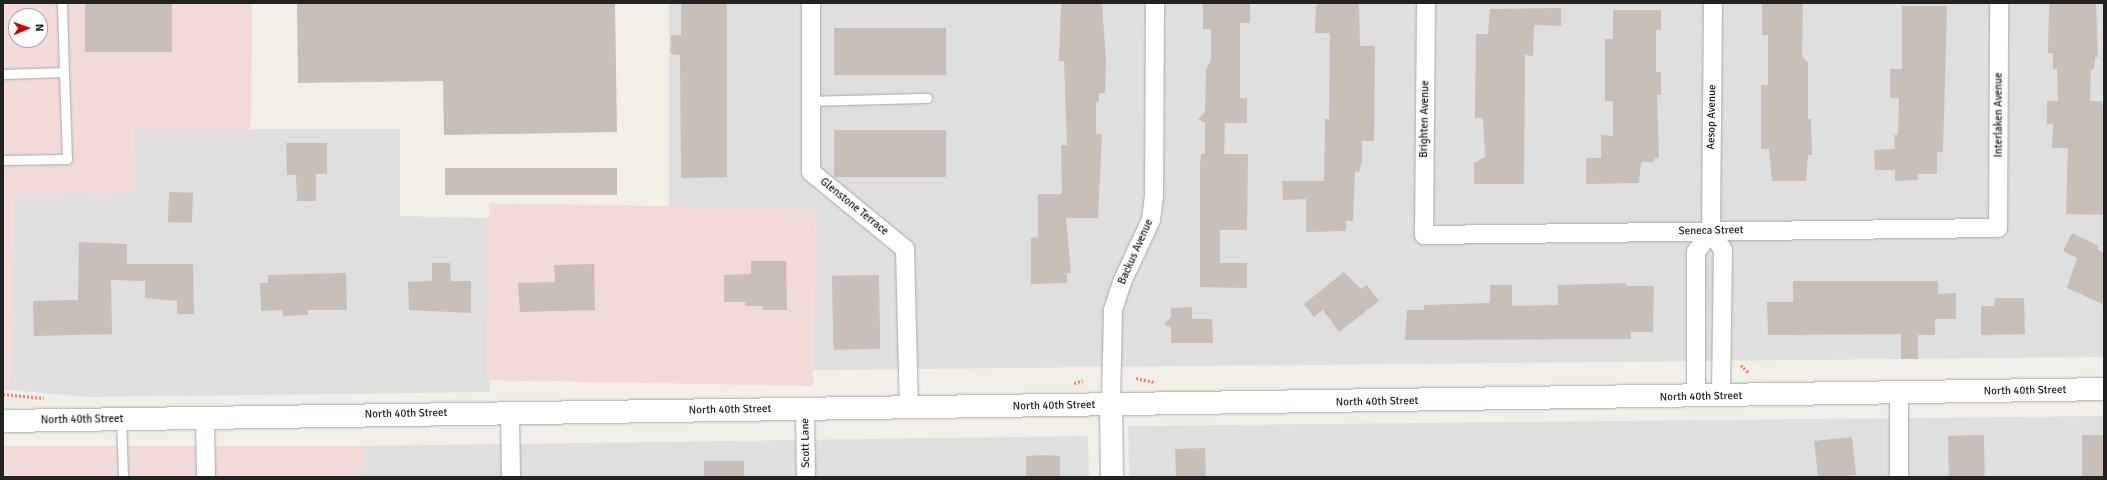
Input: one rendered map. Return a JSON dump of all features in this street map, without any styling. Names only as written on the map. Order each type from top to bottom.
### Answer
[{"type":"street","name":"Glenstone Terrace","points":[[811,3],[811,172],[905,249],[909,408]]},
{"type":"street","name":"Backus Avenue","points":[[1112,477],[1111,405],[1113,310],[1152,212],[1155,3]]},
{"type":"street","name":"Brighten Avenue","points":[[1424,235],[1426,3]]},
{"type":"street","name":"Aesop Avenue","points":[[1711,231],[1713,3]]},
{"type":"street","name":"Interlaken Avenue","points":[[1998,228],[1999,3]]},
{"type":"street","name":"Seneca Street","points":[[1424,235],[1998,228]]},
{"type":"street","points":[[1696,397],[1696,252],[1711,231],[1723,250],[1721,397]]},
{"type":"street","name":"North 40th Street","points":[[3,422],[205,417],[1721,397],[2104,389]]},
{"type":"street","points":[[1899,393],[1899,477]]},
{"type":"street","name":"Scott Lane","points":[[805,409],[806,477]]},
{"type":"street","points":[[510,413],[511,477]]},
{"type":"street","points":[[205,417],[206,477]]},
{"type":"lane","points":[[3,160],[67,159],[62,3]]},
{"type":"lane","points":[[3,74],[64,72]]},
{"type":"lane","points":[[811,101],[927,98]]},
{"type":"lane","points":[[121,419],[123,477]]},
{"type":"path","points":[[3,394],[10,395]]},
{"type":"shaded area","points":[[3,3],[252,3],[251,129],[134,129],[136,192],[13,194],[10,390],[3,390]]},
{"type":"shaded area","points":[[669,3],[2104,3],[2104,357],[812,370],[816,209],[669,211]]},
{"type":"shaded area","points":[[133,129],[400,129],[400,216],[489,218],[489,392],[88,397],[10,390],[13,194],[136,192]]},
{"type":"shaded area","points":[[489,203],[816,209],[813,386],[486,380]]},
{"type":"shaded area","points":[[2104,416],[2104,477],[1129,477],[1128,426]]},
{"type":"shaded area","points":[[1088,436],[1089,477],[364,477],[364,446]]},
{"type":"shaded area","points":[[3,446],[364,446],[364,477],[3,477]]},
{"type":"building","points":[[85,3],[172,3],[172,52],[85,52]]},
{"type":"building","points":[[297,3],[615,3],[617,132],[444,135],[443,81],[298,83]]},
{"type":"building","points":[[681,3],[727,3],[727,177],[681,178],[680,55],[671,54],[671,35],[681,35]]},
{"type":"building","points":[[1061,3],[1102,3],[1106,61],[1105,93],[1099,93],[1099,102],[1096,102],[1096,134],[1102,134],[1098,218],[1066,218],[1071,273],[1067,273],[1067,283],[1031,284],[1031,238],[1038,237],[1038,194],[1062,194],[1061,145],[1067,145],[1064,61],[1059,61]]},
{"type":"building","points":[[1203,3],[1250,3],[1250,23],[1240,23],[1240,98],[1247,98],[1247,123],[1225,123],[1224,154],[1248,154],[1247,230],[1220,230],[1220,263],[1247,263],[1247,288],[1200,287],[1200,165],[1201,154],[1205,154],[1205,123],[1198,119],[1205,112],[1206,70],[1211,60],[1211,29],[1203,29]]},
{"type":"building","points":[[1320,3],[1359,3],[1360,46],[1375,46],[1374,141],[1362,141],[1362,161],[1359,172],[1355,172],[1353,221],[1346,221],[1346,231],[1306,232],[1306,199],[1283,200],[1282,181],[1324,181],[1325,119],[1329,119],[1330,33],[1315,33],[1316,6]]},
{"type":"building","points":[[1762,3],[1803,3],[1802,56],[1808,63],[1808,119],[1811,119],[1812,155],[1808,155],[1806,181],[1772,181],[1769,149],[1761,149],[1761,85],[1768,85],[1768,35],[1762,35]]},
{"type":"building","points":[[2049,3],[2096,3],[2098,57],[2095,57],[2094,69],[2091,69],[2090,101],[2102,101],[2104,114],[2104,215],[2066,214],[2068,148],[2052,148],[2053,124],[2047,124],[2047,101],[2058,101],[2057,69],[2053,69],[2053,53],[2048,53]]},
{"type":"building","points":[[1902,6],[1947,6],[1943,152],[1937,152],[1937,174],[1917,174],[1918,180],[1895,181],[1895,170],[1875,170],[1874,150],[1895,149],[1894,135],[1898,135],[1899,98],[1890,98],[1890,69],[1902,69]]},
{"type":"building","points":[[1561,8],[1561,26],[1534,25],[1533,56],[1525,55],[1524,184],[1474,184],[1474,163],[1485,157],[1483,118],[1475,118],[1476,34],[1488,34],[1490,9]]},
{"type":"building","points":[[1613,10],[1661,10],[1661,30],[1656,30],[1656,72],[1661,72],[1661,95],[1657,95],[1659,158],[1655,158],[1654,162],[1641,162],[1639,183],[1586,184],[1586,158],[1601,158],[1601,135],[1613,136],[1613,101],[1605,101],[1605,39],[1613,39]]},
{"type":"building","points":[[834,28],[946,28],[946,75],[834,75]]},
{"type":"building","points":[[834,130],[946,130],[946,177],[834,177]]},
{"type":"building","points":[[286,143],[327,143],[327,174],[316,174],[316,201],[297,201],[296,175],[287,175]]},
{"type":"building","points":[[445,168],[617,168],[617,195],[445,195]]},
{"type":"building","points":[[169,192],[193,193],[192,223],[168,222]]},
{"type":"building","points":[[2072,233],[2099,246],[2097,249],[2104,253],[2104,305],[2067,288],[2077,258],[2063,251]]},
{"type":"building","points":[[79,242],[127,244],[127,264],[193,264],[194,314],[177,314],[177,301],[145,298],[145,281],[111,280],[112,334],[34,336],[33,301],[78,300]]},
{"type":"building","points":[[751,261],[786,261],[787,310],[762,310],[763,306],[745,306],[745,302],[724,302],[724,275],[751,274]]},
{"type":"building","points":[[432,263],[450,263],[451,281],[471,281],[471,313],[409,310],[408,282],[432,281]]},
{"type":"building","points":[[594,264],[595,310],[520,312],[518,283],[555,282],[554,265]]},
{"type":"building","points":[[1344,272],[1361,289],[1367,285],[1379,301],[1339,332],[1323,310],[1314,317],[1304,304]]},
{"type":"building","points":[[346,273],[347,310],[308,310],[308,315],[283,316],[283,310],[261,311],[260,283],[268,283],[268,275]]},
{"type":"building","points":[[879,275],[880,349],[833,350],[832,276]]},
{"type":"building","points":[[1793,281],[1938,281],[1938,294],[1956,293],[1956,319],[1935,319],[1935,335],[1918,335],[1918,359],[1901,359],[1901,334],[1768,335],[1767,302],[1793,302]]},
{"type":"building","points":[[1626,283],[1626,286],[1654,286],[1653,332],[1631,332],[1631,339],[1405,340],[1407,310],[1424,310],[1424,305],[1490,303],[1490,285],[1512,285],[1512,306],[1558,305],[1558,285]]},
{"type":"building","points":[[1995,298],[2024,298],[2025,334],[1981,335],[1981,306],[1994,306]]},
{"type":"building","points":[[1192,307],[1192,319],[1212,319],[1213,343],[1171,343],[1171,328],[1164,324],[1171,317],[1171,308]]},
{"type":"building","points":[[1984,435],[1985,477],[1949,477],[1948,436]]},
{"type":"building","points":[[2082,435],[2104,435],[2104,477],[2082,477]]},
{"type":"building","points":[[1852,437],[1856,475],[1818,477],[1814,441]]},
{"type":"building","points":[[1205,448],[1206,477],[1176,477],[1175,449]]},
{"type":"building","points":[[1026,456],[1060,456],[1060,477],[1026,477]]},
{"type":"building","points":[[704,461],[744,461],[744,477],[704,477]]}]
